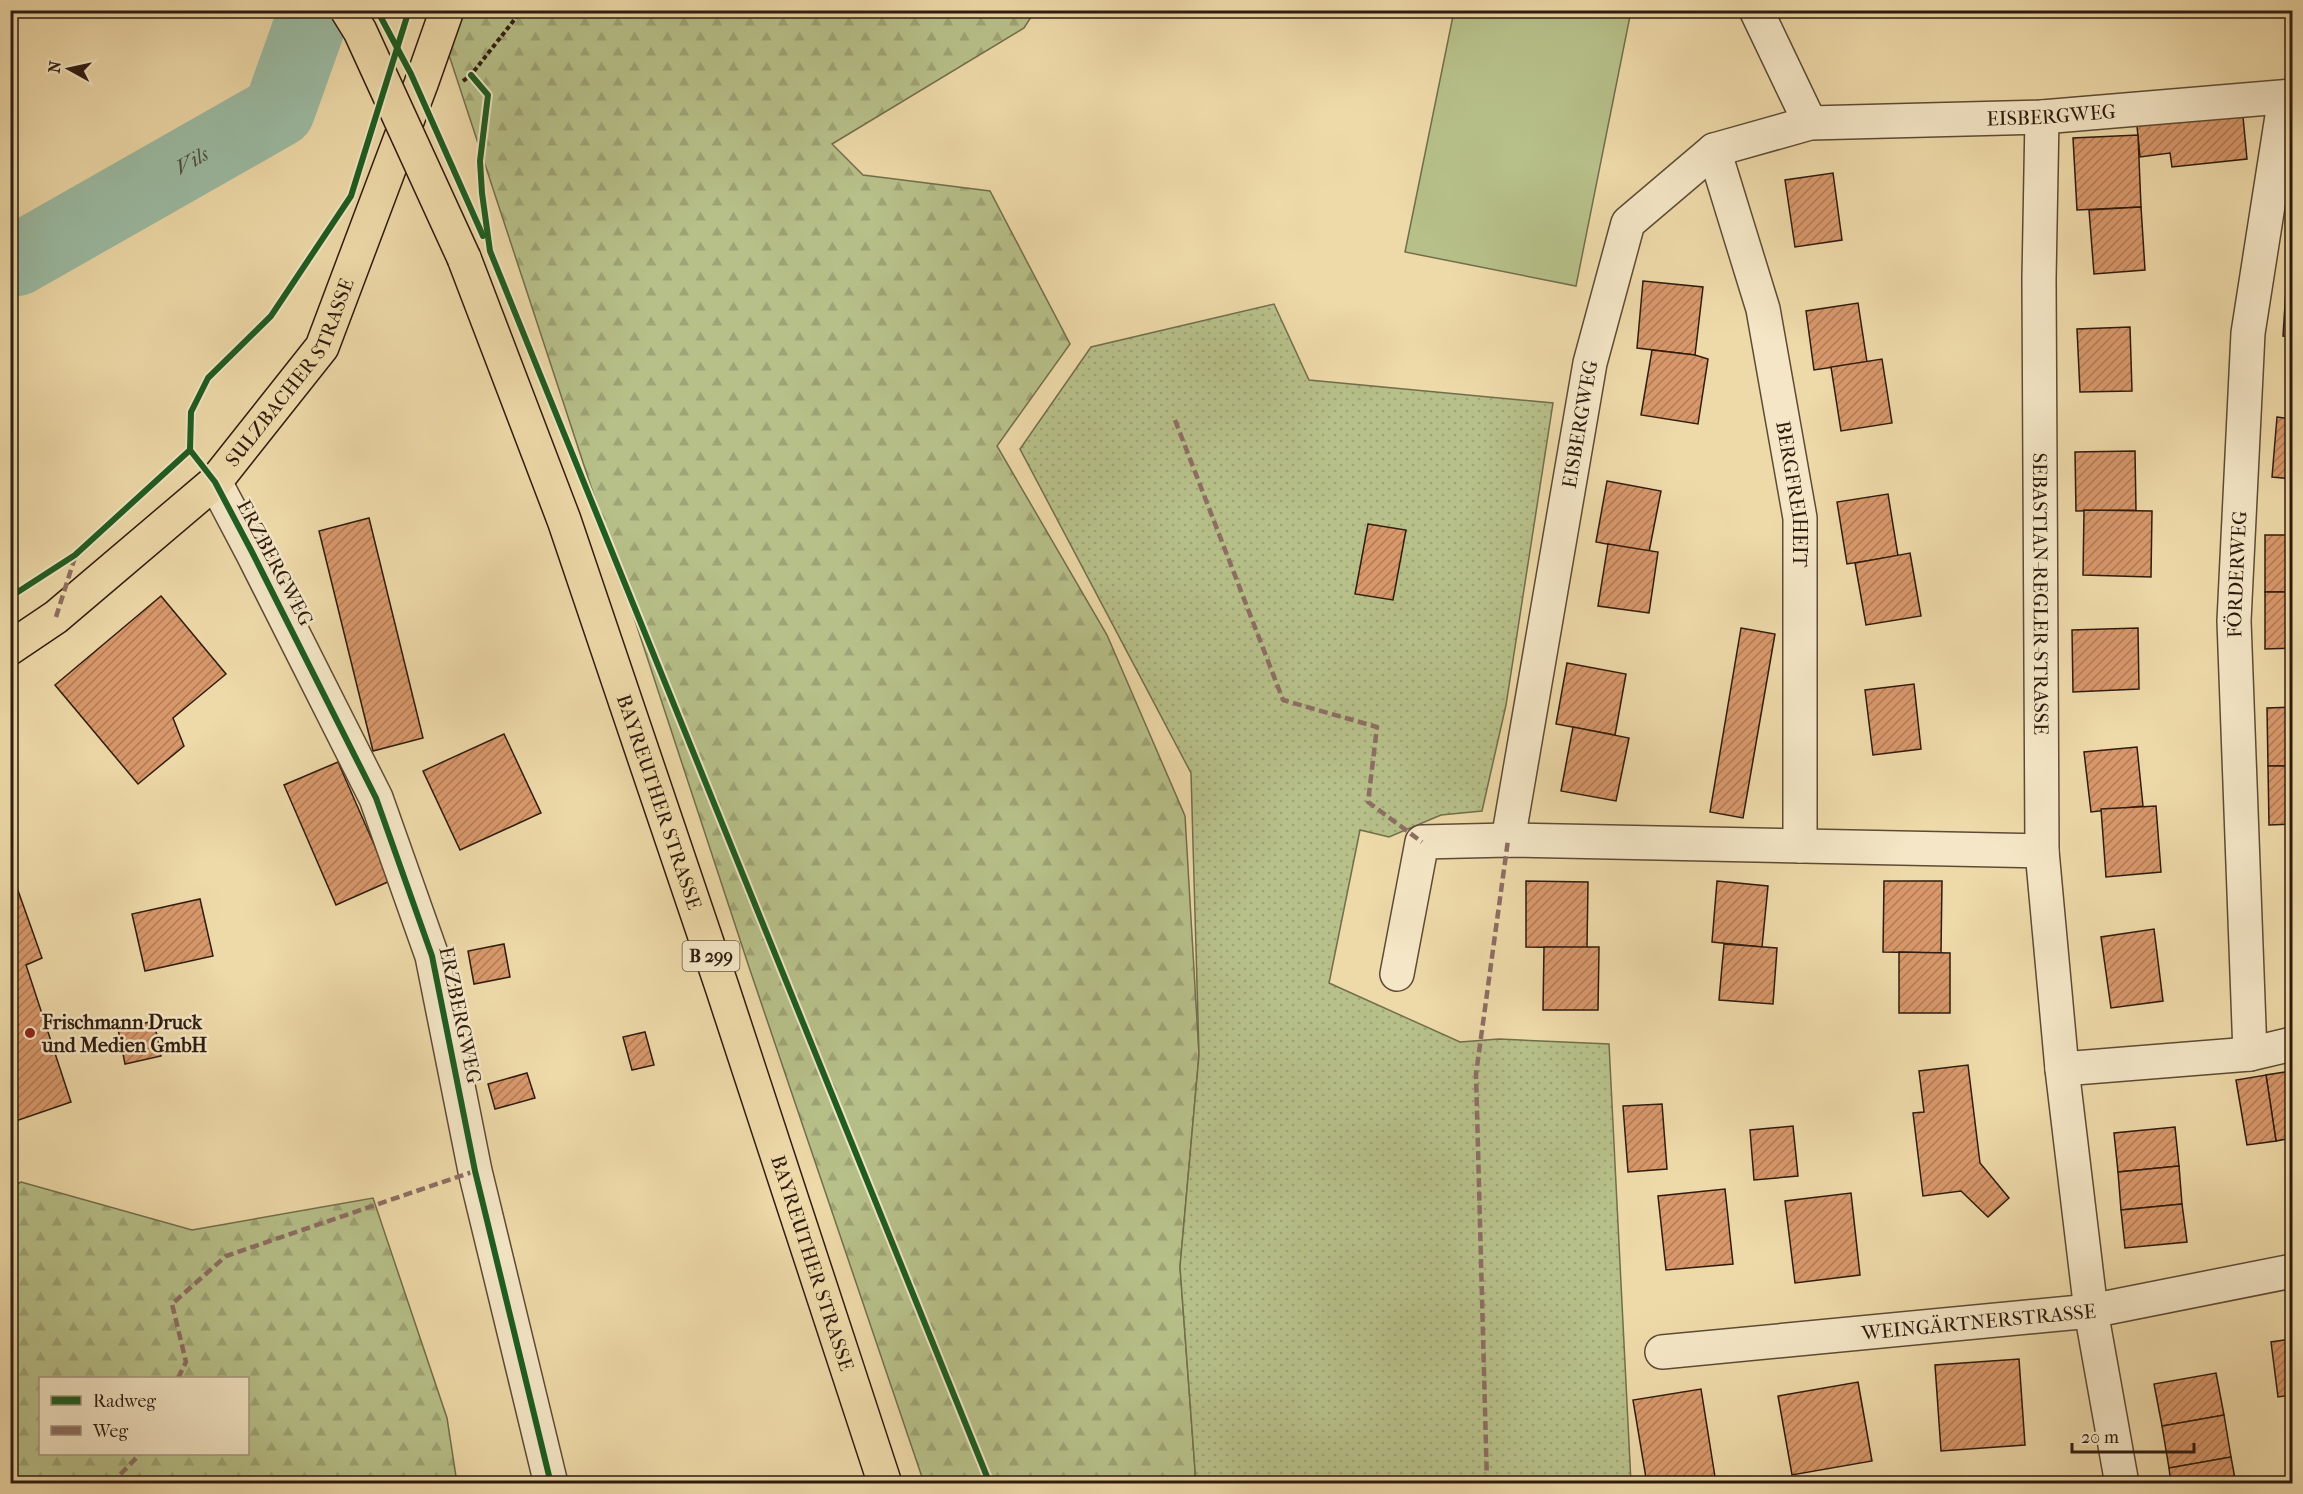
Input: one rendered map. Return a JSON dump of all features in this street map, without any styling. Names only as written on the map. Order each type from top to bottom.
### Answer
[{"type":"main road","name":"BAYREUTHER STRASSE","points":[[347,10],[360,31],[464,258],[564,520],[885,1484]]},
{"type":"main road","name":"SULZBACHER STRASSE","points":[[10,648],[56,617],[215,482],[322,347],[422,84],[447,10]]},
{"type":"street","points":[[1756,10],[1810,123]]},
{"type":"street","name":"EISBERGWEG","points":[[1508,840],[1590,363],[1628,223],[1714,150],[1810,123],[2042,117],[2289,97]]},
{"type":"street","name":"FÖRDERWEG","points":[[2250,1054],[2234,621],[2248,333],[2289,97]]},
{"type":"street","name":"SEBASTIAN-REGLER-STRASSE","points":[[2042,117],[2038,279],[2042,851],[2062,1069],[2091,1311],[2122,1484]]},
{"type":"street","name":"BERGFREIHEIT","points":[[1714,150],[1763,309],[1800,518],[1800,846]]},
{"type":"street","name":"ERZBERGWEG","points":[[215,482],[376,798],[432,956],[475,1171],[551,1484]]},
{"type":"street","points":[[1397,974],[1422,842],[1508,840],[2042,851]]},
{"type":"street","points":[[2062,1069],[2250,1054],[2292,1044]]},
{"type":"street","name":"WEINGÄRTNERSTRASSE","points":[[1662,1352],[2091,1311],[2292,1271]]},
{"type":"path","points":[[477,82],[471,75],[522,10]]},
{"type":"green space","points":[[426,11],[1035,11],[1024,28],[832,144],[863,175],[990,191],[1070,344],[997,446],[1107,635],[1185,816],[1199,1055],[1180,1267],[1196,1483],[924,1483],[748,964],[449,55]]},
{"type":"green space","points":[[1454,11],[1631,11],[1576,286],[1405,252]]},
{"type":"green space","points":[[1274,304],[1309,380],[1553,403],[1506,705],[1482,811],[1441,815],[1389,837],[1360,830],[1329,983],[1460,1042],[1499,1039],[1609,1044],[1631,1483],[1196,1483],[1180,1267],[1199,1055],[1191,773],[1020,449],[1091,347]]},
{"type":"green space","points":[[21,1182],[192,1230],[373,1198],[447,1418],[457,1483],[11,1483],[10,1188]]},
{"type":"building","points":[[2242,106],[2247,159],[2172,167],[2170,153],[2140,157],[2136,116]]},
{"type":"building","points":[[2138,135],[2141,207],[2077,210],[2073,138]]},
{"type":"building","points":[[1833,173],[1842,240],[1795,247],[1785,180]]},
{"type":"building","points":[[2141,207],[2145,270],[2094,274],[2089,210]]},
{"type":"building","points":[[2287,274],[2292,274],[2292,337],[2283,336]]},
{"type":"building","points":[[1643,281],[1703,287],[1695,355],[1637,348]]},
{"type":"building","points":[[1858,303],[1867,362],[1814,370],[1806,311]]},
{"type":"building","points":[[2130,327],[2132,391],[2080,392],[2077,329]]},
{"type":"building","points":[[1652,350],[1695,355],[1708,359],[1698,424],[1641,415]]},
{"type":"building","points":[[1882,359],[1892,423],[1841,431],[1831,367]]},
{"type":"building","points":[[2277,417],[2292,419],[2292,479],[2272,477]]},
{"type":"building","points":[[2135,451],[2136,510],[2076,511],[2075,452]]},
{"type":"building","points":[[1607,481],[1661,491],[1649,552],[1596,542]]},
{"type":"building","points":[[1888,494],[1898,556],[1847,564],[1837,502]]},
{"type":"building","points":[[2084,510],[2152,511],[2151,577],[2083,575]]},
{"type":"building","points":[[369,518],[423,738],[373,751],[319,531]]},
{"type":"building","points":[[1368,524],[1406,530],[1393,600],[1355,594]]},
{"type":"building","points":[[2265,535],[2292,535],[2292,592],[2265,592]]},
{"type":"building","points":[[1608,544],[1658,552],[1649,613],[1598,606]]},
{"type":"building","points":[[1910,553],[1921,616],[1866,625],[1855,563]]},
{"type":"building","points":[[2265,592],[2292,592],[2292,648],[2265,649]]},
{"type":"building","points":[[161,596],[226,674],[173,718],[184,746],[138,784],[55,685]]},
{"type":"building","points":[[1741,628],[1775,634],[1743,818],[1710,812]]},
{"type":"building","points":[[2138,628],[2139,689],[2073,692],[2072,630]]},
{"type":"building","points":[[1567,663],[1626,674],[1615,735],[1556,724]]},
{"type":"building","points":[[1914,684],[1921,749],[1873,755],[1865,690]]},
{"type":"building","points":[[2292,707],[2292,766],[2268,766],[2267,708]]},
{"type":"building","points":[[1573,727],[1629,738],[1616,801],[1561,791]]},
{"type":"building","points":[[504,734],[541,813],[460,850],[423,771]]},
{"type":"building","points":[[2137,747],[2143,806],[2091,812],[2084,752]]},
{"type":"building","points":[[338,762],[390,881],[336,905],[284,785]]},
{"type":"building","points":[[2268,766],[2292,766],[2292,824],[2269,825]]},
{"type":"building","points":[[2156,806],[2161,872],[2106,877],[2101,809]]},
{"type":"building","name":"Frischmann Druck und Medien GmbH","points":[[10,868],[42,958],[26,965],[71,1102],[10,1123]]},
{"type":"building","points":[[1526,881],[1588,882],[1587,948],[1526,947]]},
{"type":"building","points":[[1717,881],[1768,886],[1762,947],[1712,942]]},
{"type":"building","points":[[1884,881],[1942,881],[1941,953],[1883,952]]},
{"type":"building","points":[[200,899],[213,956],[145,971],[132,914]]},
{"type":"building","points":[[2154,929],[2163,1001],[2111,1008],[2101,937]]},
{"type":"building","points":[[504,944],[510,977],[474,984],[468,951]]},
{"type":"building","points":[[1724,944],[1777,948],[1773,1004],[1719,1000]]},
{"type":"building","points":[[1544,947],[1599,947],[1598,1010],[1543,1010]]},
{"type":"building","points":[[1899,952],[1950,953],[1950,1013],[1899,1013]]},
{"type":"building","points":[[154,1021],[161,1056],[125,1064],[118,1029]]},
{"type":"building","points":[[645,1032],[654,1065],[632,1070],[623,1037]]},
{"type":"building","points":[[1968,1065],[1980,1163],[2009,1198],[1988,1217],[1961,1191],[1923,1196],[1913,1113],[1924,1112],[1919,1071]]},
{"type":"building","points":[[2292,1071],[2292,1138],[2276,1141],[2266,1075]]},
{"type":"building","points":[[527,1073],[535,1098],[495,1109],[488,1084]]},
{"type":"building","points":[[2266,1075],[2276,1141],[2247,1145],[2236,1080]]},
{"type":"building","points":[[1662,1104],[1667,1169],[1628,1172],[1623,1106]]},
{"type":"building","points":[[1793,1126],[1798,1176],[1754,1180],[1750,1130]]},
{"type":"building","points":[[2175,1127],[2179,1166],[2118,1172],[2114,1133]]},
{"type":"building","points":[[2179,1166],[2182,1204],[2121,1210],[2118,1172]]},
{"type":"building","points":[[1725,1189],[1733,1264],[1666,1270],[1658,1196]]},
{"type":"building","points":[[1851,1193],[1860,1275],[1795,1283],[1785,1201]]},
{"type":"building","points":[[2182,1204],[2187,1242],[2125,1248],[2121,1210]]},
{"type":"building","points":[[2292,1339],[2292,1395],[2278,1397],[2271,1342]]},
{"type":"building","points":[[2019,1359],[2025,1445],[1941,1451],[1935,1365]]},
{"type":"building","points":[[2216,1373],[2224,1415],[2162,1426],[2154,1384]]},
{"type":"building","points":[[1858,1382],[1872,1461],[1792,1475],[1778,1396]]},
{"type":"building","points":[[1701,1389],[1716,1483],[1647,1484],[1633,1400]]},
{"type":"building","points":[[2224,1415],[2231,1457],[2169,1468],[2162,1426]]},
{"type":"building","points":[[2231,1457],[2236,1484],[2171,1484],[2169,1468]]},
{"type":"waterway","name":"Vils","points":[[10,259],[17,260],[279,111],[315,10]]},
{"type":"marked path","points":[[1175,420],[1283,700],[1377,727],[1368,802],[1422,842]]},
{"type":"marked path","points":[[56,617],[75,557]]},
{"type":"marked path","points":[[1487,1484],[1476,1074],[1508,840]]},
{"type":"marked path","points":[[178,1377],[186,1362],[172,1304],[226,1256],[475,1171]]},
{"type":"marked path","points":[[111,1484],[139,1455]]},
{"type":"cycle path","points":[[377,10],[411,74],[483,236]]},
{"type":"cycle path","points":[[409,10],[351,196],[271,316],[208,378],[191,412],[190,450],[215,482],[376,798],[432,956],[475,1171],[551,1484]]},
{"type":"cycle path","points":[[471,75],[488,95],[480,161],[490,251],[990,1484]]},
{"type":"cycle path","points":[[10,597],[75,555],[190,450]]},
{"type":"place","name":"Frischmann Druck und Medien GmbH","points":[[30,1033]]}]
